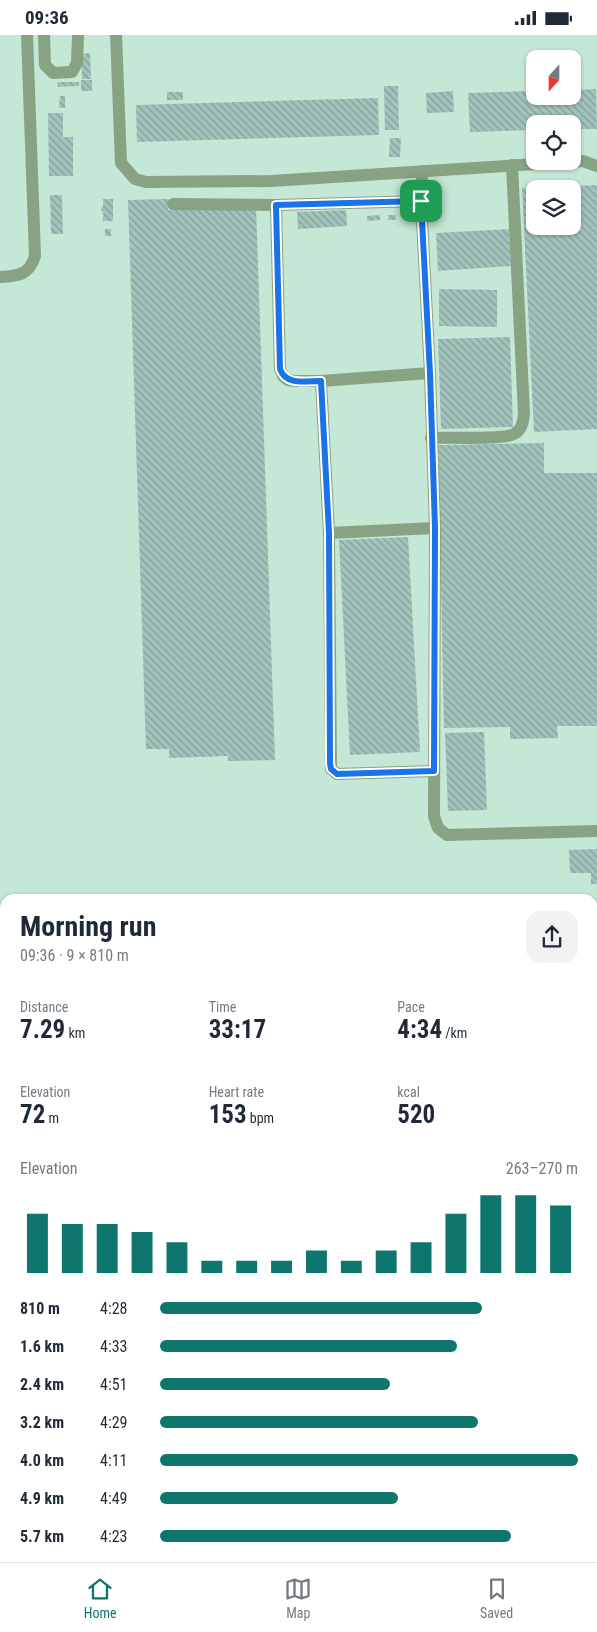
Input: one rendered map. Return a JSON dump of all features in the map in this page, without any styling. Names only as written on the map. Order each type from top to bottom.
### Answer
[{"type":"street","points":[[0,277],[11,277],[27,271],[35,256],[27,35]]},
{"type":"street","points":[[44,35],[45,65],[53,73],[72,72],[76,67],[78,35]]},
{"type":"street","points":[[116,35],[120,163],[135,179],[146,182],[271,181],[583,161],[597,165]]},
{"type":"street","points":[[431,438],[502,437],[515,434],[522,427],[524,414],[512,165]]},
{"type":"street","points":[[422,171],[421,201],[430,373],[435,528],[434,816],[438,828],[447,835],[597,831]]},
{"type":"street","points":[[173,204],[276,205],[421,201]]},
{"type":"street","points":[[276,205],[280,369],[283,376],[288,380],[295,381],[321,381],[430,373]]},
{"type":"street","points":[[321,381],[329,533],[331,769],[337,774],[434,771]]},
{"type":"street","points":[[329,533],[435,528]]},
{"type":"shaded area","points":[[0,35],[597,35],[597,894],[0,894]]},
{"type":"building","points":[[90,53],[91,79],[82,79],[82,54]]},
{"type":"building","points":[[81,80],[92,80],[92,91],[81,91]]},
{"type":"building","points":[[57,82],[79,82],[79,86],[58,87]]},
{"type":"building","points":[[384,86],[398,86],[399,130],[385,130]]},
{"type":"building","points":[[596,89],[597,129],[581,129],[581,115],[526,115],[526,130],[470,132],[468,93],[526,91],[526,105],[581,105],[581,90]]},
{"type":"building","points":[[453,91],[454,112],[427,113],[426,93]]},
{"type":"building","points":[[167,92],[183,92],[183,100],[167,100]]},
{"type":"building","points":[[60,96],[65,96],[65,108],[59,108]]},
{"type":"building","points":[[378,98],[379,135],[137,142],[136,105]]},
{"type":"building","points":[[48,113],[63,113],[63,137],[73,137],[73,176],[49,176]]},
{"type":"building","points":[[390,138],[401,138],[400,157],[389,157]]},
{"type":"building","points":[[597,185],[597,429],[534,432],[522,188],[526,188],[526,235],[581,235],[581,186]]},
{"type":"building","points":[[50,195],[62,195],[63,234],[51,234]]},
{"type":"building","points":[[103,199],[113,199],[113,221],[103,221],[101,207],[103,207]]},
{"type":"building","points":[[168,199],[168,210],[256,207],[275,760],[228,761],[228,756],[169,758],[169,749],[146,749],[128,200]]},
{"type":"building","points":[[346,210],[347,226],[298,229],[297,212]]},
{"type":"building","points":[[380,215],[380,220],[367,221],[367,216]]},
{"type":"building","points":[[388,215],[396,215],[396,220],[388,220]]},
{"type":"building","points":[[105,229],[111,229],[111,236],[105,236]]},
{"type":"building","points":[[509,229],[511,266],[438,271],[436,233]]},
{"type":"building","points":[[439,289],[497,290],[497,327],[439,326]]},
{"type":"building","points":[[510,337],[513,427],[441,429],[438,339]]},
{"type":"building","points":[[544,443],[544,473],[597,473],[597,726],[557,726],[558,738],[510,739],[510,727],[444,728],[438,445]]},
{"type":"building","points":[[408,537],[420,752],[350,755],[339,540]]},
{"type":"building","points":[[484,732],[487,810],[448,811],[445,733]]},
{"type":"building","points":[[597,849],[597,884],[591,884],[591,873],[570,873],[569,850]]},
{"type":"route","points":[[421,201],[430,373],[435,528],[434,771],[337,774],[331,769],[330,763],[329,533],[321,381],[288,380],[283,376],[280,369],[276,205],[421,201]]}]
